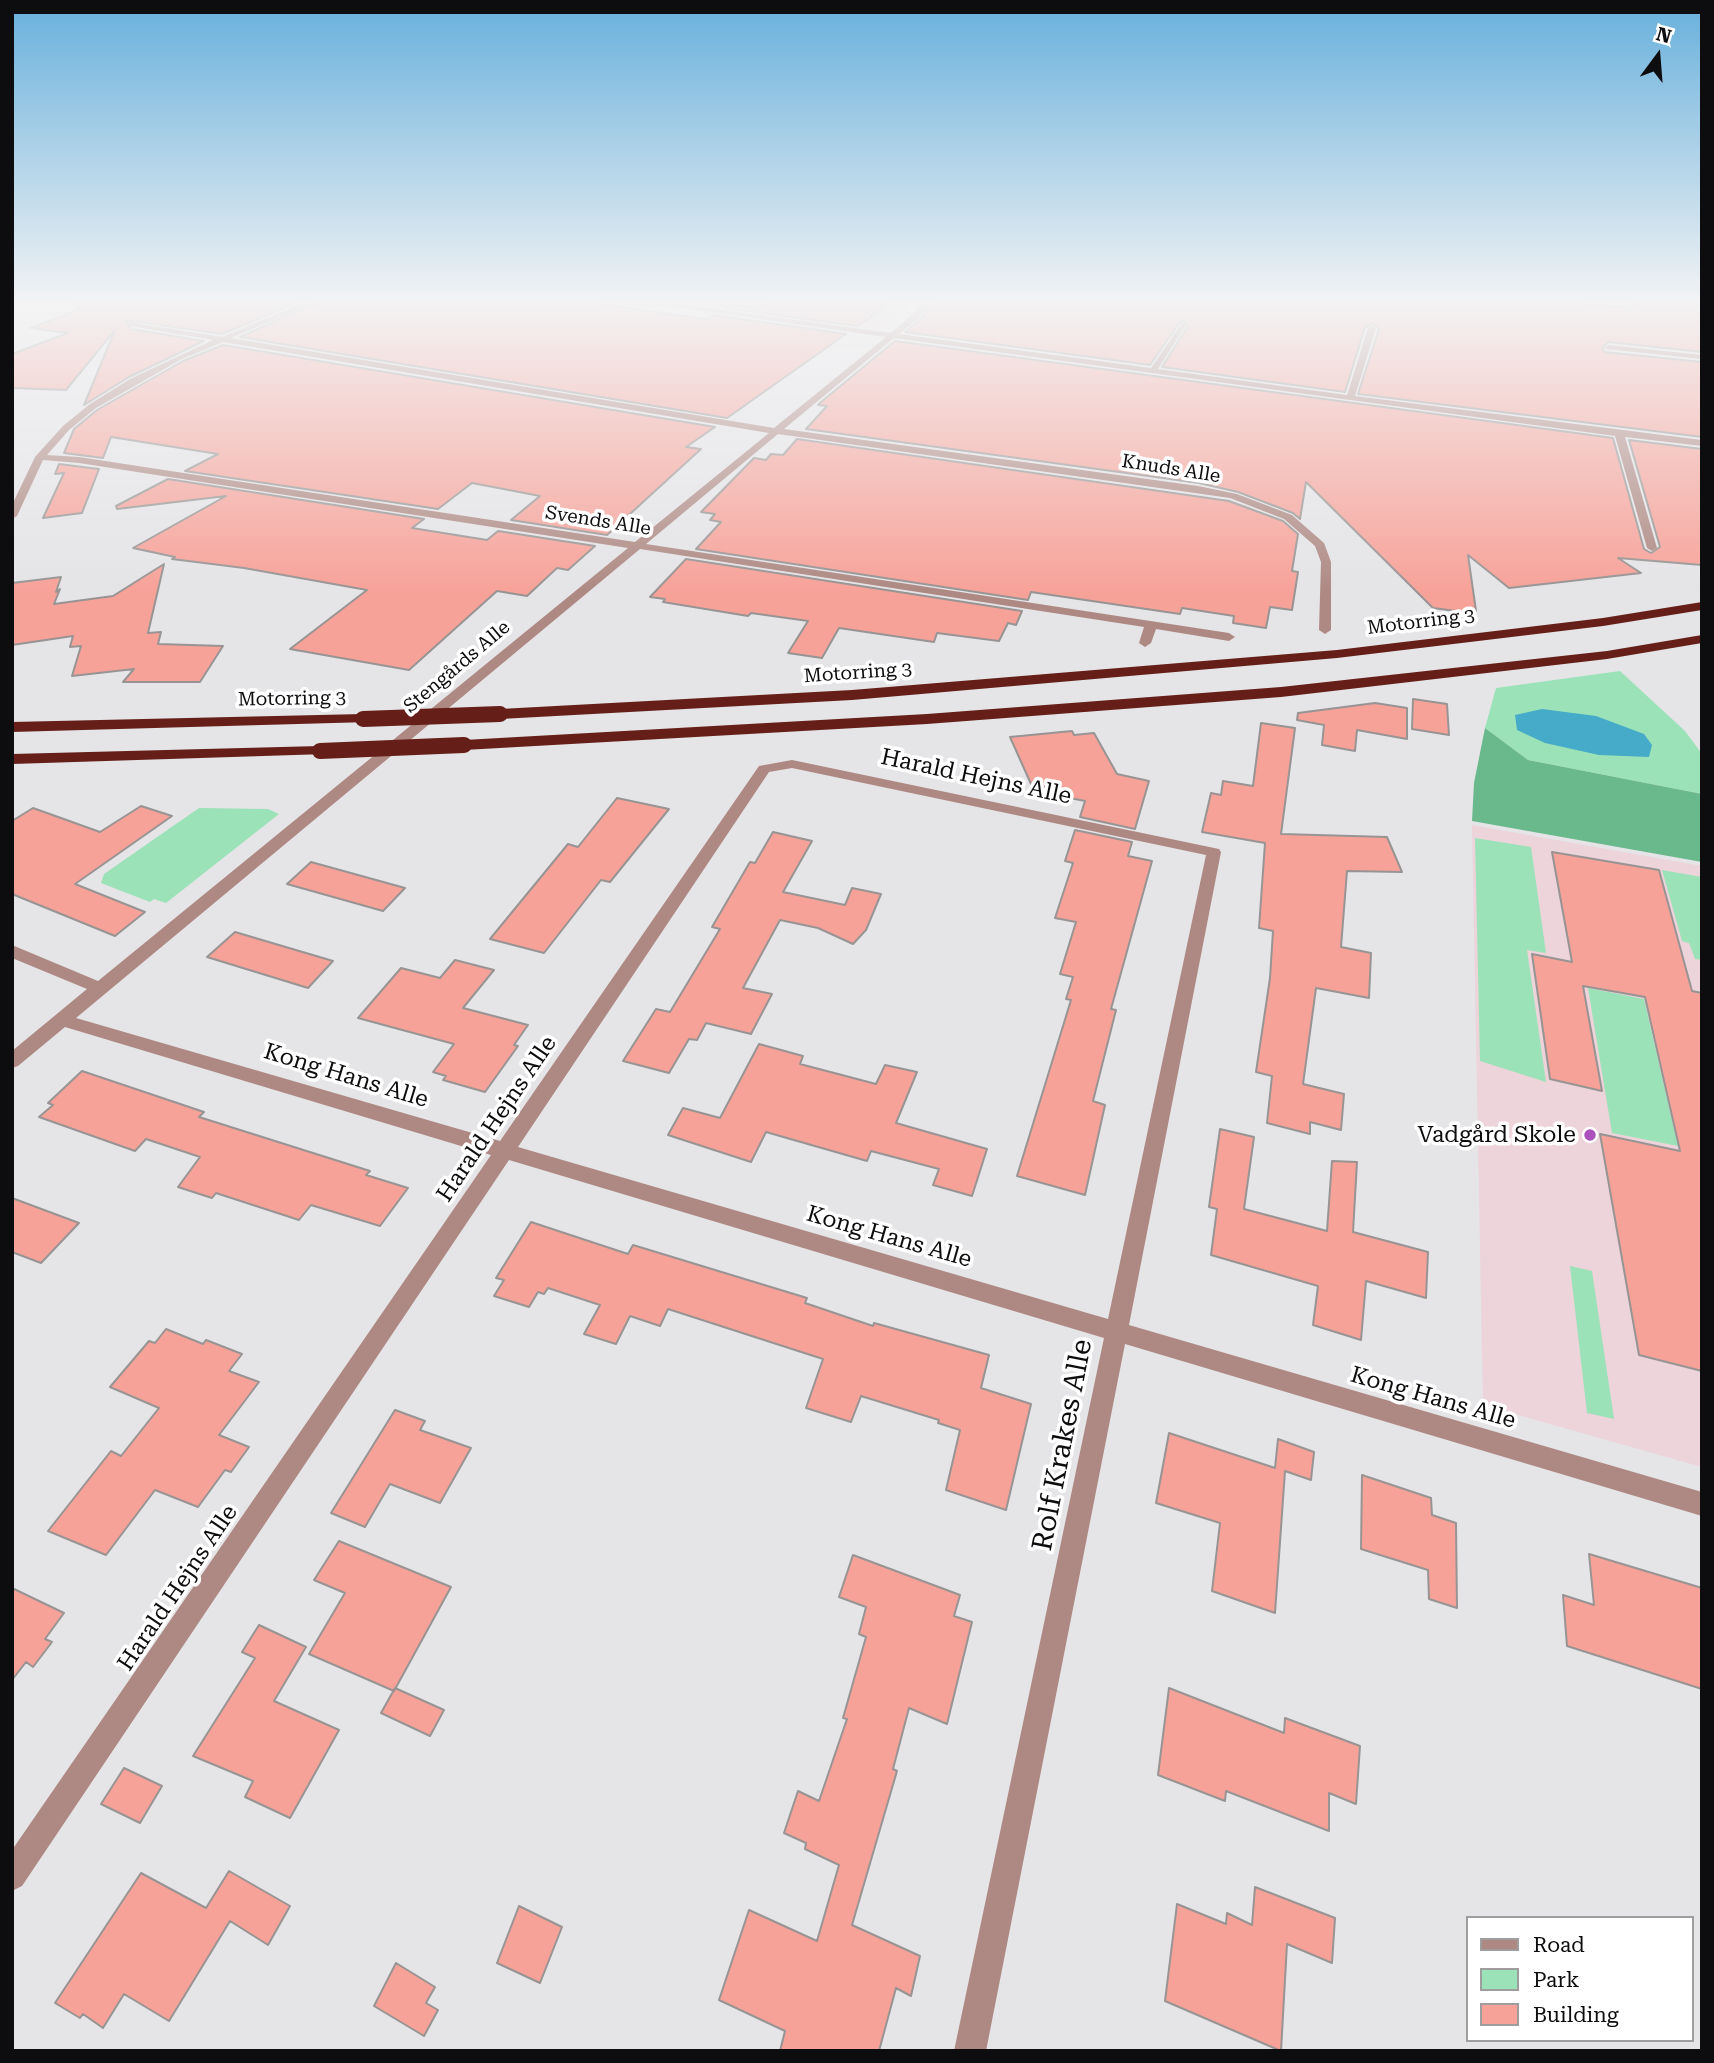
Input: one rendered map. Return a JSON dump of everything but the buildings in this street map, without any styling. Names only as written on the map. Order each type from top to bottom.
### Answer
[{"type":"highway","name":"Motorring 3","points":[[12,727],[500,714],[838,696],[1337,654],[1603,622],[1702,606]]},
{"type":"highway","points":[[12,760],[464,745],[914,719],[1281,692],[1607,655],[1702,639]]},
{"type":"street","points":[[12,516],[40,457],[66,428],[104,399]]},
{"type":"street","name":"Knuds Alle","points":[[583,399],[776,431],[1198,489],[1259,505],[1287,517],[1320,545],[1326,562],[1325,630]]},
{"type":"street","name":"Stengårds Alle","points":[[12,1061],[814,399]]},
{"type":"street","points":[[1359,399],[1619,435],[1702,443]]},
{"type":"street","points":[[1619,435],[1651,548]]},
{"type":"street","name":"Svends Alle","points":[[40,457],[79,460],[1229,636]]},
{"type":"street","points":[[1145,643],[1151,625]]},
{"type":"street","name":"Harald Hejns Alle","points":[[12,1876],[764,769],[792,764],[1214,852]]},
{"type":"street","name":"Rolf Krakes Alle","points":[[970,2051],[1214,852]]},
{"type":"street","points":[[12,951],[100,988]]},
{"type":"street","name":"Kong Hans Alle","points":[[62,1020],[1702,1504]]},
{"type":"shaded area","name":"Vadgård Skole","points":[[1472,825],[1702,866],[1702,1467],[1483,1405]]},
{"type":"green space","points":[[1620,671],[1685,731],[1702,754],[1702,794],[1528,760],[1485,728],[1496,688]]},
{"type":"green space","points":[[1485,728],[1528,760],[1702,794],[1702,862],[1472,821],[1474,783]]},
{"type":"green space","points":[[199,808],[268,809],[279,814],[166,903],[154,899],[150,902],[101,883],[104,874]]},
{"type":"green space","points":[[1475,838],[1531,847],[1546,953],[1527,950],[1546,1082],[1480,1061]]},
{"type":"green space","points":[[1662,870],[1702,877],[1702,960],[1695,959],[1689,943],[1682,941]]},
{"type":"green space","points":[[1588,988],[1644,999],[1678,1146],[1612,1133]]},
{"type":"green space","points":[[1570,1266],[1592,1271],[1614,1419],[1587,1413]]},
{"type":"water","points":[[1542,709],[1596,716],[1644,734],[1652,745],[1649,757],[1599,755],[1545,743],[1517,730],[1515,715]]},
{"type":"place","name":"Vadgård Skole","points":[[1590,1135]]}]
